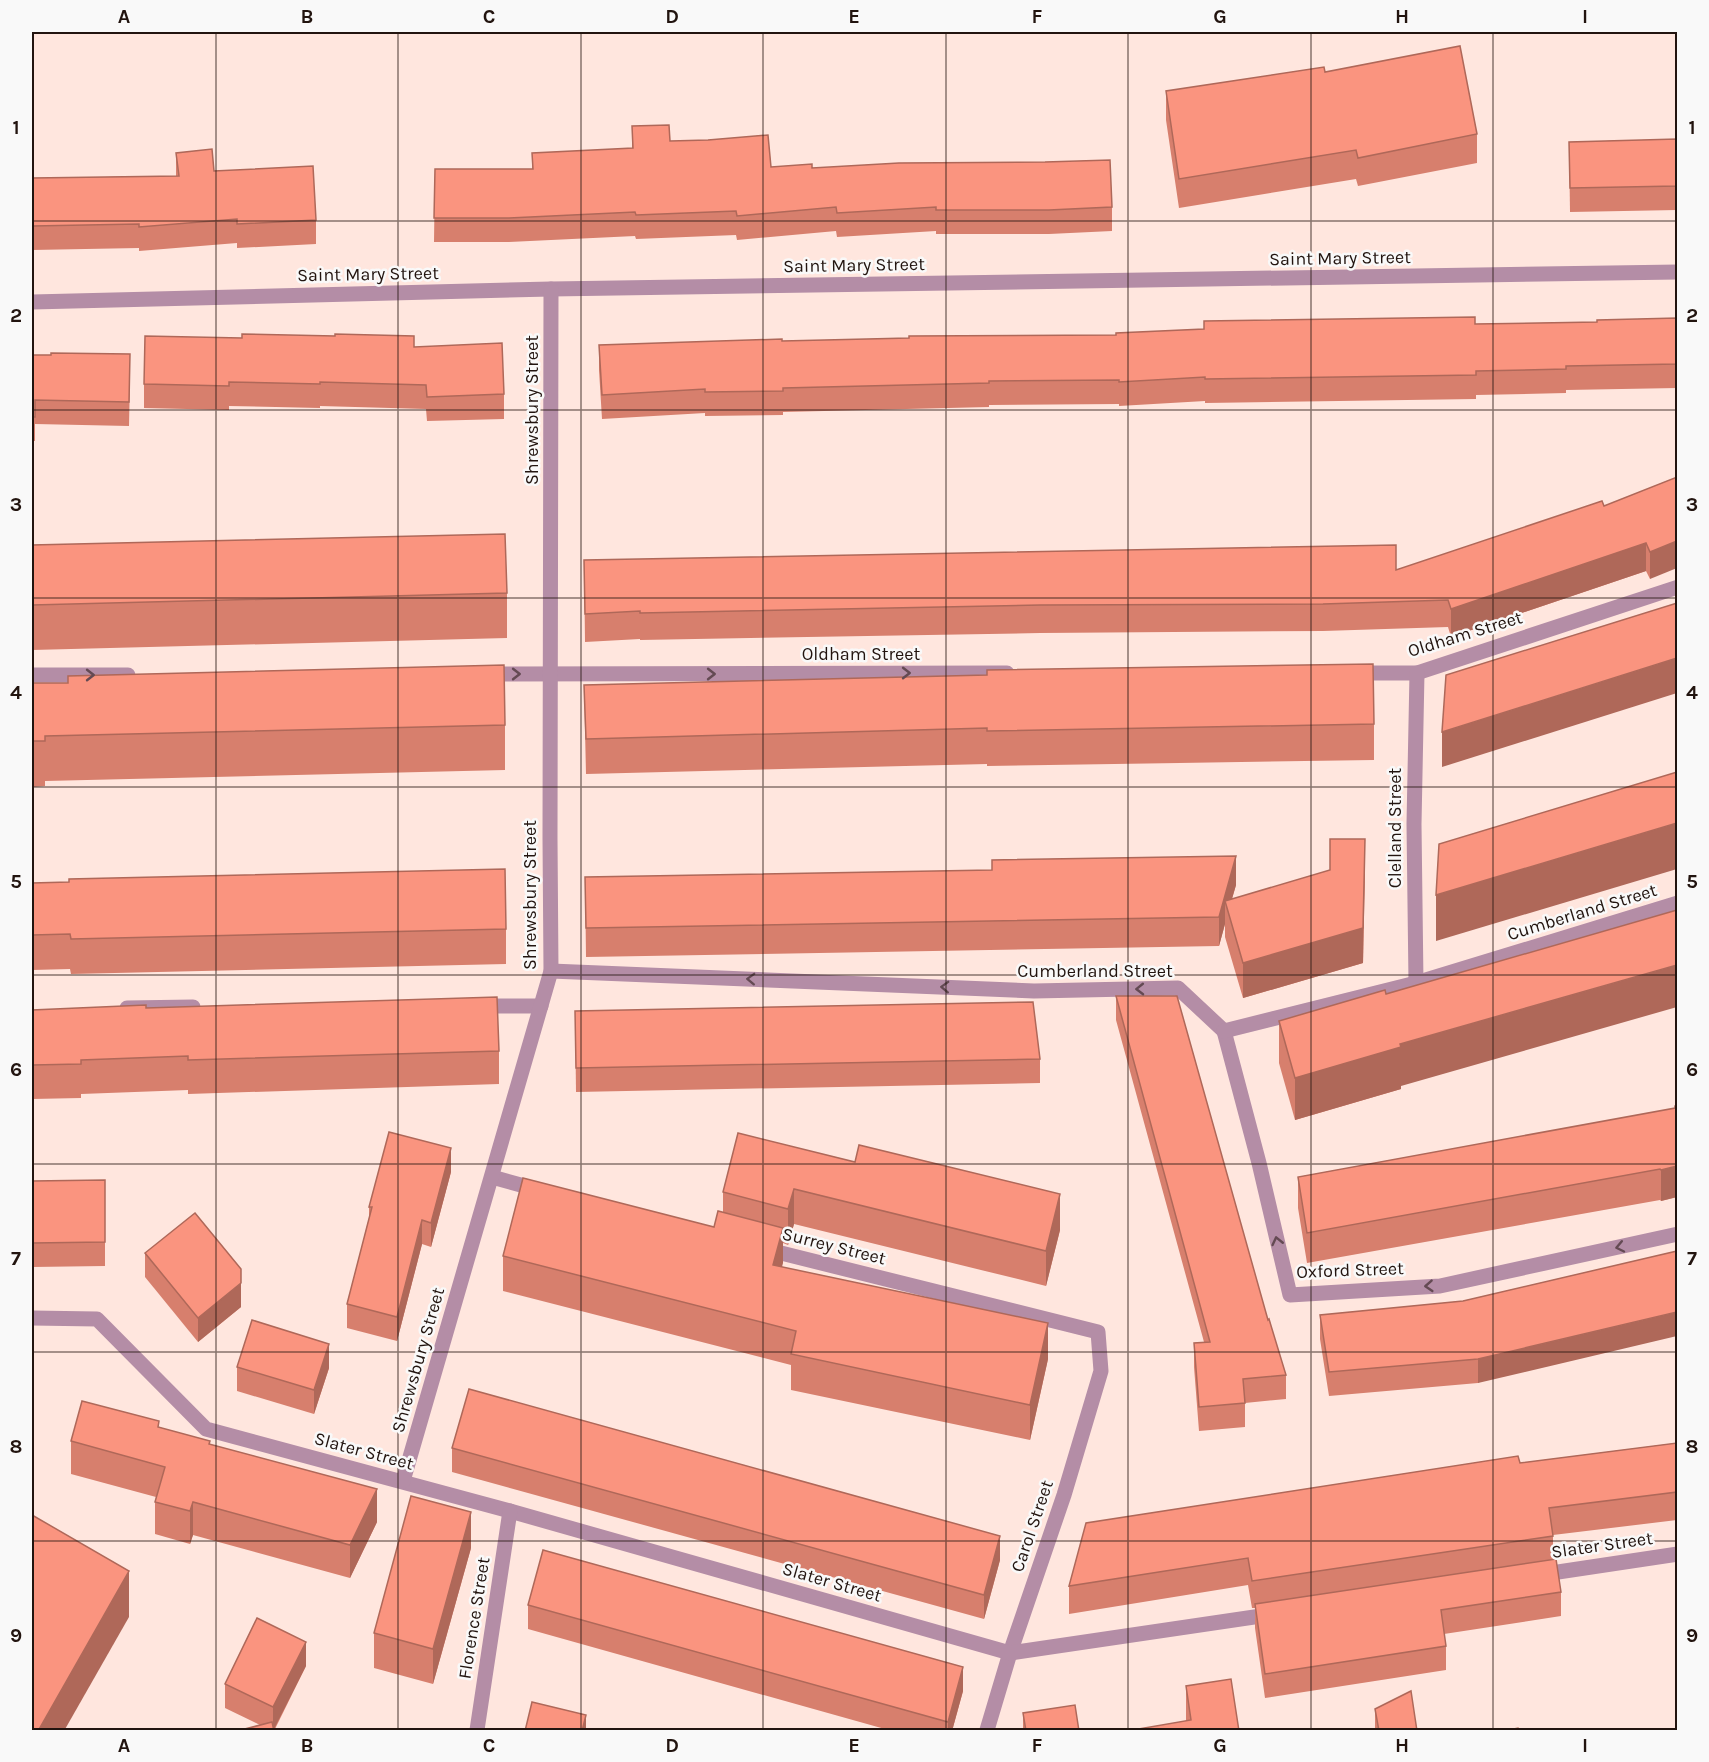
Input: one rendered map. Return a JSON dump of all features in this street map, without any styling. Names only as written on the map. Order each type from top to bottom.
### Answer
[{"type":"street","name":"Saint Mary Street","points":[[32,302],[551,289],[1677,272]]},
{"type":"street","name":"Shrewsbury Street","points":[[403,1481],[552,971],[551,289]]},
{"type":"street","name":"Oldham Street","points":[[1335,673],[1417,673],[1677,587]]},
{"type":"street","name":"Oldham Street","points":[[467,674],[1020,673]]},
{"type":"street","name":"Clelland Street","points":[[1416,983],[1414,824],[1417,673]]},
{"type":"street","points":[[32,675],[146,675]]},
{"type":"street","name":"Cumberland Street","points":[[552,971],[1034,991],[1178,988],[1224,1031],[1416,983],[1677,903]]},
{"type":"street","points":[[460,1006],[541,1006]]},
{"type":"street","points":[[110,1008],[204,1007]]},
{"type":"street","name":"Oxford Street","points":[[1224,1031],[1259,1163],[1290,1295],[1440,1286],[1677,1234]]},
{"type":"street","points":[[492,1177],[548,1192]]},
{"type":"street","name":"Surrey Street","points":[[752,1245],[1098,1332]]},
{"type":"street","name":"Slater Street","points":[[32,1318],[97,1319],[206,1429],[403,1481],[1010,1653],[1285,1613]]},
{"type":"street","name":"Carol Street","points":[[987,1731],[1010,1653],[1064,1496],[1101,1371],[1098,1332]]},
{"type":"street","name":"Florence Street","points":[[477,1731],[510,1511]]},
{"type":"street","name":"Slater Street","points":[[1521,1577],[1677,1554]]},
{"type":"building","points":[[1460,46],[1477,134],[1358,158],[1356,150],[1179,179],[1166,91],[1324,67],[1325,72]]},
{"type":"building","points":[[669,125],[670,141],[768,135],[771,167],[812,164],[812,168],[899,163],[1110,160],[1112,207],[1049,210],[936,210],[936,207],[837,213],[836,207],[737,216],[736,211],[434,218],[435,169],[533,169],[532,153],[633,148],[632,126]]},
{"type":"building","points":[[1677,139],[1677,186],[1570,188],[1569,142]]},
{"type":"building","points":[[212,149],[214,171],[313,166],[316,220],[237,224],[237,219],[139,227],[139,224],[32,226],[32,178],[179,176],[176,153]]},
{"type":"building","points":[[1475,317],[1475,324],[1677,318],[1677,364],[1566,366],[1566,369],[1476,371],[1476,375],[1205,379],[1205,377],[1119,382],[1119,380],[989,381],[989,383],[783,388],[783,391],[705,392],[705,389],[602,395],[599,345],[782,339],[782,341],[909,338],[909,336],[1116,335],[1116,333],[1204,329],[1204,321]]},
{"type":"building","points":[[242,334],[414,336],[414,347],[502,343],[504,394],[427,397],[426,385],[320,382],[320,384],[229,382],[229,386],[144,384],[145,336],[242,338]]},
{"type":"building","points":[[51,353],[130,354],[129,402],[35,400],[35,417],[32,417],[32,355],[51,355]]},
{"type":"building","points":[[1677,477],[1677,541],[1650,552],[1646,543],[1451,609],[1448,600],[1323,604],[1040,605],[640,613],[640,611],[585,614],[584,560],[1396,545],[1396,570],[1602,501],[1604,506]]},
{"type":"building","points":[[505,534],[507,593],[32,605],[32,545]]},
{"type":"building","points":[[1677,603],[1677,658],[1442,732],[1446,675]]},
{"type":"building","points":[[1373,664],[1374,724],[987,731],[987,728],[586,739],[584,685],[987,675],[987,670]]},
{"type":"building","points":[[504,665],[505,725],[45,736],[45,741],[32,741],[32,683],[68,683],[68,676]]},
{"type":"building","points":[[1677,772],[1677,823],[1436,895],[1439,844]]},
{"type":"building","points":[[1330,839],[1365,839],[1363,928],[1243,963],[1225,901],[1330,870]]},
{"type":"building","points":[[1236,856],[1219,917],[586,928],[585,877],[992,870],[992,860]]},
{"type":"building","points":[[505,869],[506,929],[71,939],[70,934],[32,935],[32,883],[69,882],[69,879]]},
{"type":"building","points":[[1677,910],[1677,965],[1400,1044],[1401,1047],[1295,1078],[1279,1021],[1385,990],[1386,994]]},
{"type":"building","points":[[1116,996],[1177,996],[1268,1320],[1286,1375],[1243,1379],[1245,1403],[1199,1407],[1194,1343],[1210,1342]]},
{"type":"building","points":[[497,997],[499,1051],[188,1060],[188,1056],[81,1060],[81,1064],[32,1065],[32,1010],[146,1005],[146,1008]]},
{"type":"building","points":[[1033,1002],[1040,1059],[576,1068],[575,1011]]},
{"type":"building","points":[[1677,1105],[1677,1166],[1307,1233],[1298,1177],[1675,1108]]},
{"type":"building","points":[[389,1132],[451,1148],[431,1223],[422,1220],[397,1317],[347,1304]]},
{"type":"building","points":[[738,1133],[855,1162],[859,1145],[1060,1194],[1046,1251],[794,1189],[788,1209],[723,1192]]},
{"type":"building","points":[[523,1178],[714,1227],[718,1211],[783,1228],[773,1265],[1048,1323],[1030,1405],[791,1354],[796,1331],[503,1256]]},
{"type":"building","points":[[105,1180],[105,1242],[32,1243],[32,1181]]},
{"type":"building","points":[[195,1213],[241,1269],[241,1283],[198,1318],[145,1253]]},
{"type":"building","points":[[1677,1251],[1677,1312],[1478,1359],[1329,1372],[1320,1315],[1463,1301]]},
{"type":"building","points":[[252,1320],[329,1344],[314,1390],[237,1367]]},
{"type":"building","points":[[469,1389],[1000,1536],[984,1595],[452,1448]]},
{"type":"building","points":[[82,1401],[159,1421],[158,1427],[210,1441],[209,1444],[377,1489],[350,1545],[193,1502],[190,1511],[155,1502],[165,1467],[71,1441]]},
{"type":"building","points":[[1677,1443],[1677,1492],[1549,1508],[1553,1536],[1252,1581],[1248,1558],[1069,1586],[1086,1523],[1518,1456],[1520,1463]]},
{"type":"building","points":[[411,1496],[471,1512],[433,1649],[374,1633]]},
{"type":"building","points":[[32,1515],[129,1571],[38,1731],[32,1731]]},
{"type":"building","points":[[543,1550],[963,1667],[948,1722],[528,1605]]},
{"type":"building","points":[[1556,1559],[1561,1592],[1441,1610],[1446,1646],[1265,1674],[1255,1604]]},
{"type":"building","points":[[257,1618],[306,1642],[273,1707],[225,1684]]},
{"type":"building","points":[[1231,1679],[1239,1731],[1127,1731],[1191,1720],[1186,1686]]},
{"type":"building","points":[[1411,1691],[1417,1731],[1379,1731],[1375,1709]]},
{"type":"building","points":[[532,1702],[586,1715],[582,1731],[525,1731]]},
{"type":"building","points":[[1075,1705],[1079,1731],[1026,1731],[1023,1713]]},
{"type":"building","points":[[272,1722],[274,1731],[237,1731]]}]
